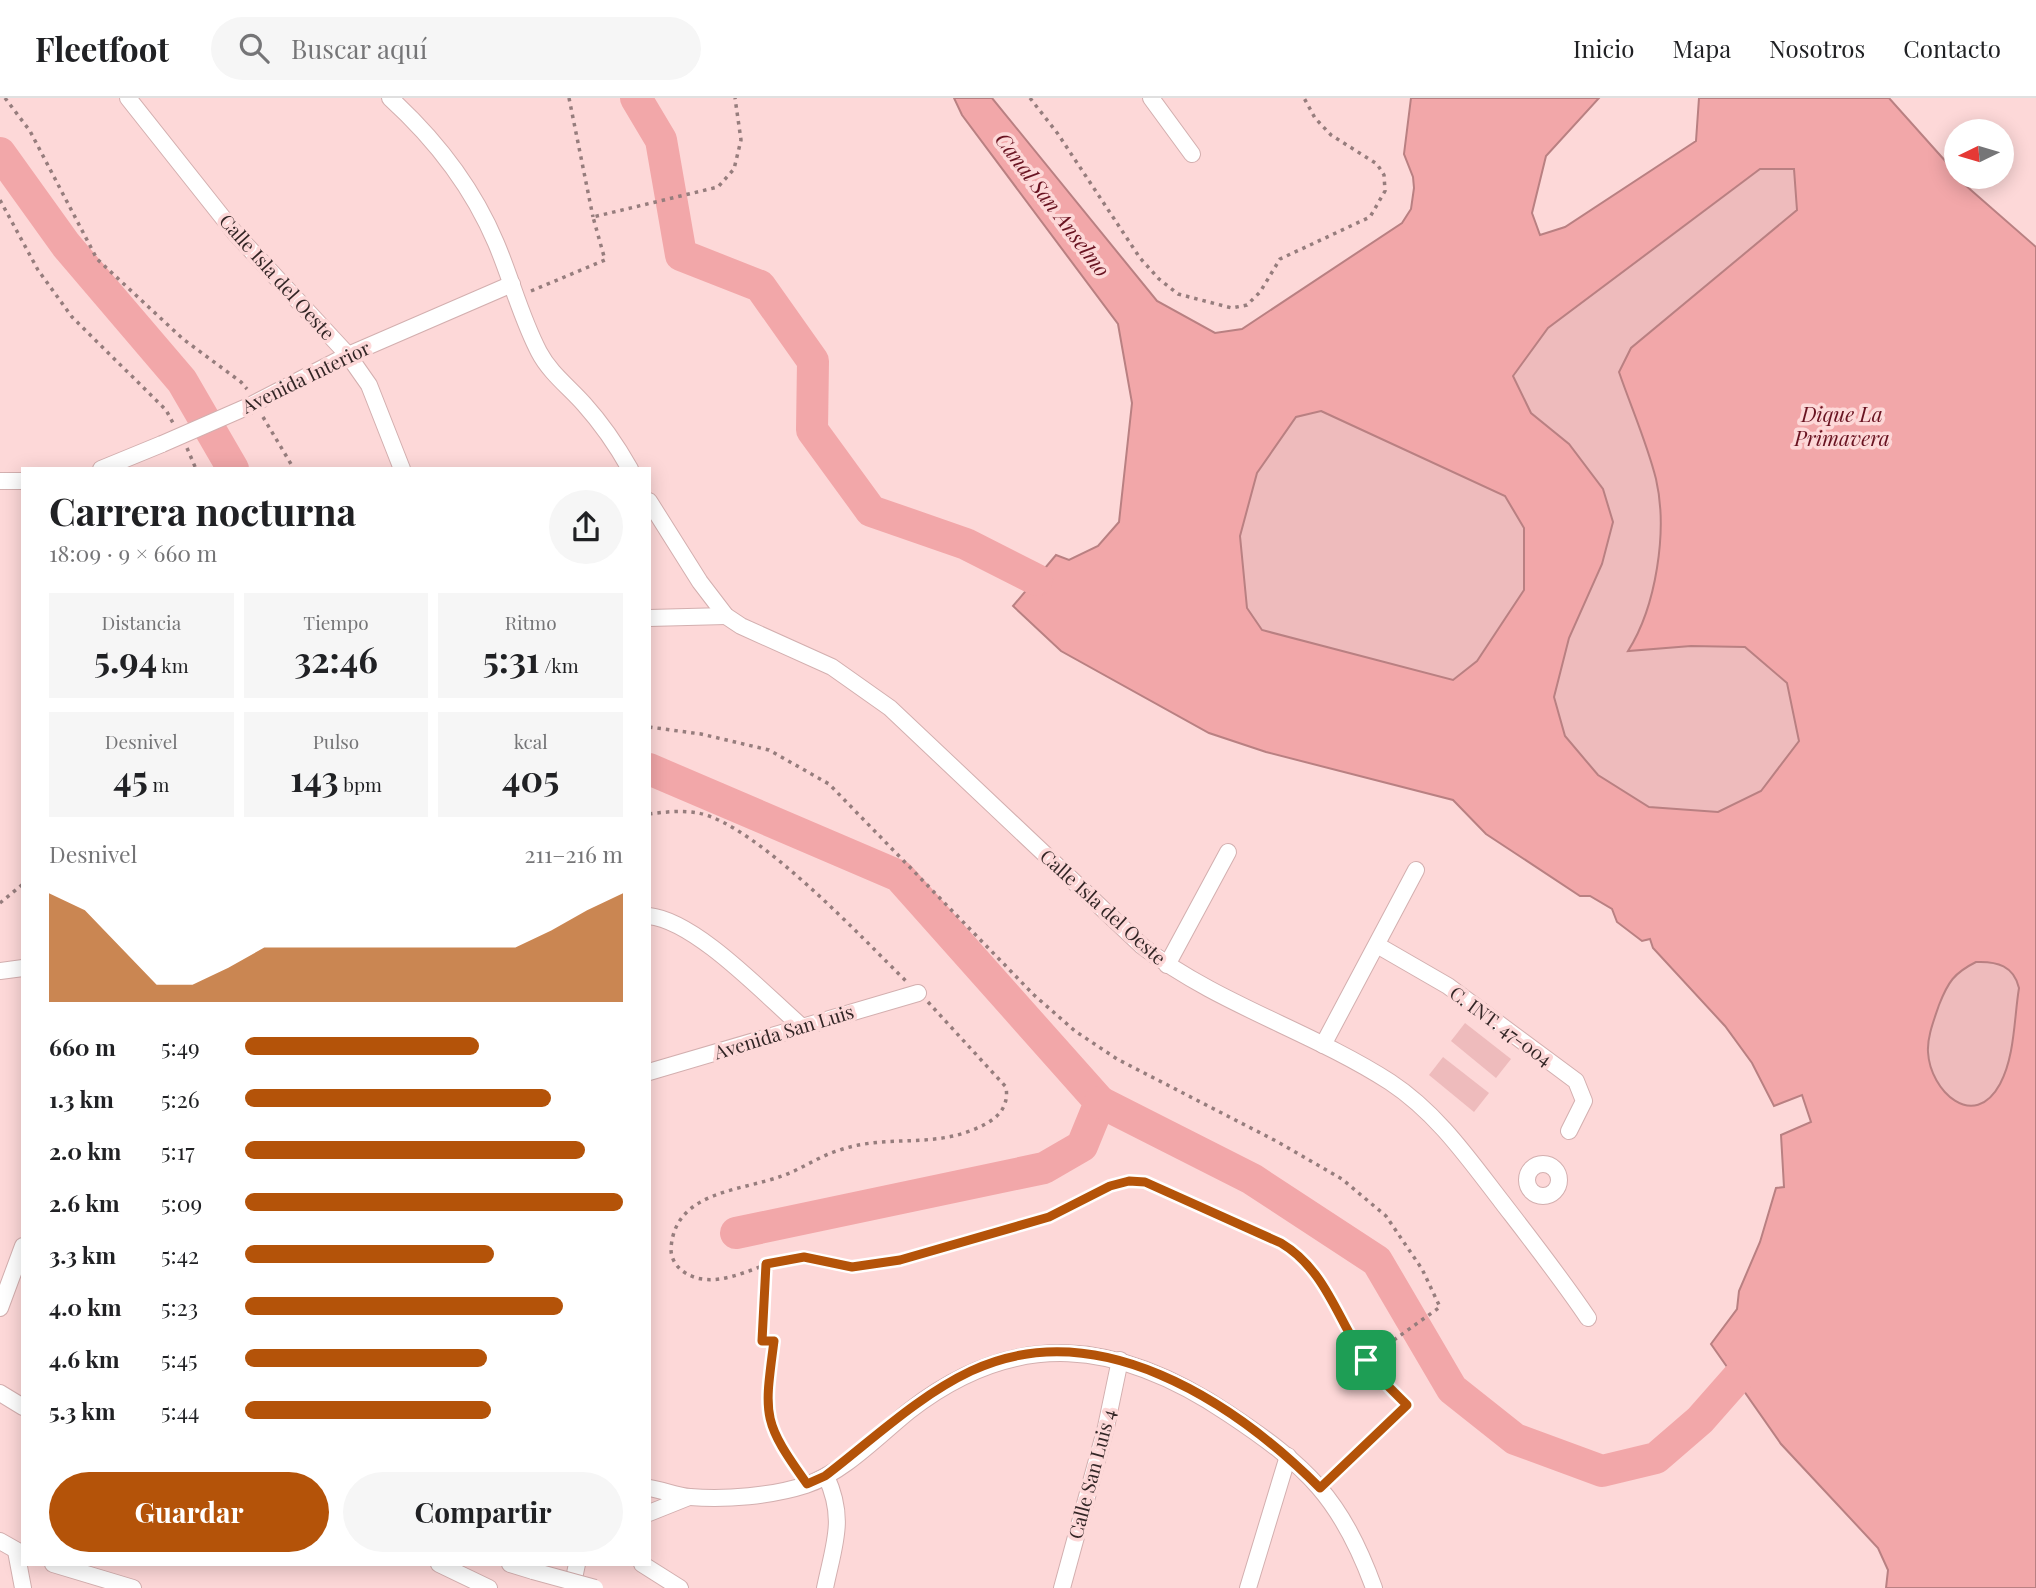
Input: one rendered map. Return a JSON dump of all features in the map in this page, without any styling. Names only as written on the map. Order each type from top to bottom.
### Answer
[{"type":"street","name":"Calle Isla del Oeste","points":[[128,98],[235,233],[348,355],[369,385],[401,467]]},
{"type":"street","points":[[390,98],[418,124],[447,158],[495,241],[540,352],[558,378],[585,404],[615,442],[630,467]]},
{"type":"street","points":[[1151,98],[1192,154]]},
{"type":"street","name":"Avenida Interior","points":[[105,467],[253,404],[348,355],[514,290]]},
{"type":"street","points":[[0,481],[21,481]]},
{"type":"street","name":"Calle Isla del Oeste","points":[[651,504],[699,582],[726,616],[741,626],[832,667],[890,708],[1125,931],[1167,965],[1323,1045],[1388,1081],[1420,1104],[1448,1133],[1507,1208],[1588,1318]]},
{"type":"street","points":[[651,618],[726,616]]},
{"type":"street","points":[[1167,965],[1228,852]]},
{"type":"street","points":[[1323,1045],[1416,870]]},
{"type":"street","points":[[651,916],[662,917],[690,930],[801,1026]]},
{"type":"street","name":"C. INT. 47-004","points":[[1377,945],[1448,986],[1576,1081],[1584,1101],[1569,1131]]},
{"type":"street","points":[[0,971],[21,968]]},
{"type":"street","name":"Avenida San Luis","points":[[651,1071],[918,993]]},
{"type":"street","points":[[1507,1208],[1530,1189]]},
{"type":"street","points":[[0,1308],[12,1284],[21,1253]]},
{"type":"street","points":[[651,1488],[689,1497],[758,1493],[807,1484],[825,1476],[913,1408],[972,1371],[999,1360],[1037,1352],[1083,1353],[1120,1360],[1170,1379],[1213,1403],[1288,1456],[1337,1508],[1360,1549],[1374,1588]]},
{"type":"street","name":"Calle San Luis 4","points":[[1062,1588],[1106,1427],[1120,1360]]},
{"type":"street","points":[[0,1393],[21,1406]]},
{"type":"street","points":[[0,1407],[21,1412]]},
{"type":"street","points":[[1248,1588],[1288,1456]]},
{"type":"street","points":[[825,1476],[837,1500],[838,1515],[825,1588]]},
{"type":"street","points":[[651,1512],[689,1497]]},
{"type":"street","points":[[0,1541],[19,1553],[23,1588]]},
{"type":"street","points":[[60,1566],[133,1588]]},
{"type":"street","points":[[443,1566],[489,1588]]},
{"type":"street","points":[[517,1566],[595,1588]]},
{"type":"street","points":[[572,1588],[577,1566]]},
{"type":"street","points":[[645,1566],[680,1588]]},
{"type":"path","points":[[5,98],[30,131],[97,259],[183,340],[242,382],[293,467]]},
{"type":"path","points":[[514,290],[605,261],[593,217],[569,98]]},
{"type":"path","points":[[593,217],[718,187],[734,169],[741,140],[735,98]]},
{"type":"path","points":[[1030,98],[1058,134],[1140,258],[1159,279],[1178,294],[1232,308],[1247,305],[1260,292],[1280,259],[1370,217],[1385,191],[1384,175],[1377,164],[1331,135],[1315,118],[1304,98]]},
{"type":"path","points":[[0,200],[38,270],[72,317],[166,410],[179,433]]},
{"type":"path","points":[[185,445],[195,467]]},
{"type":"path","points":[[651,727],[701,734],[769,750],[829,784],[1034,995],[1075,1031],[1116,1059],[1278,1142],[1342,1179],[1386,1216],[1422,1269],[1440,1307],[1366,1360]]},
{"type":"path","points":[[651,814],[698,813],[726,823],[776,858],[954,1027],[1006,1087],[1007,1098],[1003,1111],[971,1131],[939,1141],[850,1147],[782,1176],[722,1191],[699,1203],[683,1218],[672,1238],[671,1255],[680,1270],[698,1279],[722,1278],[766,1264],[804,1257],[852,1267],[900,1260],[1049,1217],[1110,1186],[1129,1181],[1145,1182],[1281,1243],[1300,1255],[1333,1298],[1366,1360],[1407,1405],[1320,1488]]},
{"type":"path","points":[[0,903],[21,886]]},
{"type":"path","points":[[766,1264],[762,1341],[774,1341],[766,1402],[771,1430],[807,1484]]},
{"type":"shaded area","points":[[1761,169],[1794,169],[1797,210],[1631,348],[1619,372],[1656,479],[1661,521],[1653,591],[1629,651],[1691,646],[1745,647],[1788,683],[1799,741],[1761,791],[1718,812],[1649,807],[1598,775],[1565,736],[1554,697],[1569,638],[1602,564],[1569,444],[1531,413],[1513,376],[1548,328]]},
{"type":"shaded area","points":[[1321,411],[1505,496],[1524,528],[1524,590],[1476,661],[1453,680],[1262,630],[1247,609],[1240,536],[1257,473],[1296,417]]},
{"type":"shaded area","points":[[1976,962],[2004,966],[2013,975],[2019,988],[2009,1061],[2005,1072],[1990,1097],[1978,1104],[1966,1105],[1945,1092],[1936,1080],[1928,1046],[1935,1017],[1949,984],[1957,974]]},
{"type":"shaded area","points":[[1465,1023],[1511,1059],[1496,1078],[1451,1041]]},
{"type":"shaded area","points":[[1443,1057],[1489,1093],[1474,1112],[1429,1075]]},
{"type":"water","name":"Dique La Primavera","points":[[954,98],[992,98],[1157,301],[1215,333],[1242,329],[1402,223],[1411,209],[1414,188],[1413,177],[1404,154],[1411,98],[1599,98],[1546,156],[1532,213],[1540,235],[1565,227],[1696,141],[1699,98],[1889,98],[1944,160],[1944,189],[1970,189],[2036,247],[2036,1588],[1886,1588],[1888,1570],[1878,1548],[1781,1444],[1711,1344],[1737,1309],[1739,1291],[1760,1242],[1776,1188],[1784,1187],[1781,1135],[1811,1122],[1802,1095],[1774,1106],[1752,1063],[1725,1026],[1653,948],[1650,939],[1642,941],[1617,922],[1612,909],[1590,896],[1580,896],[1486,834],[1453,800],[1266,752],[1209,733],[1061,651],[1013,606],[1056,555],[1069,560],[1098,546],[1119,522],[1132,403],[1118,324],[962,115]],"holes":[[[1760,169],[1794,169],[1797,210],[1631,348],[1619,372],[1656,479],[1661,522],[1652,591],[1646,613],[1628,651],[1691,646],[1745,647],[1787,683],[1799,741],[1761,791],[1718,812],[1649,807],[1598,775],[1565,736],[1554,697],[1569,638],[1602,564],[1613,522],[1603,489],[1569,444],[1531,413],[1513,376],[1548,328]],[[1321,411],[1505,496],[1524,528],[1524,590],[1477,661],[1453,680],[1262,630],[1247,608],[1240,536],[1257,473],[1296,417]],[[1976,962],[2004,966],[2013,975],[2019,988],[2005,1073],[1990,1098],[1978,1105],[1966,1105],[1955,1101],[1936,1080],[1928,1046],[1945,990],[1957,974]]]},
{"type":"waterway","points":[[636,98],[661,140],[681,255],[760,286],[813,361],[812,430],[871,511],[966,544],[1037,580]]},
{"type":"waterway","points":[[0,153],[66,245],[182,381],[232,467]]},
{"type":"waterway","points":[[651,770],[899,876],[1100,1102],[1082,1146],[1044,1168],[736,1233]]},
{"type":"waterway","points":[[1100,1102],[1252,1179],[1377,1261],[1452,1389],[1515,1439],[1602,1471],[1656,1458],[1700,1420],[1737,1378]]},
{"type":"route","points":[[1129,1181],[1145,1182],[1281,1243],[1300,1255],[1333,1298],[1366,1360],[1407,1405],[1320,1488],[1288,1456],[1253,1429],[1170,1379],[1120,1360],[1057,1351],[1020,1355],[972,1371],[913,1408],[825,1476],[807,1484],[771,1430],[766,1402],[774,1341],[762,1341],[766,1264],[804,1257],[852,1267],[874,1266],[1049,1217],[1110,1186],[1129,1181]]},
{"type":"water label","name":"Canal San Anselmo","points":[[1052,205]]}]
